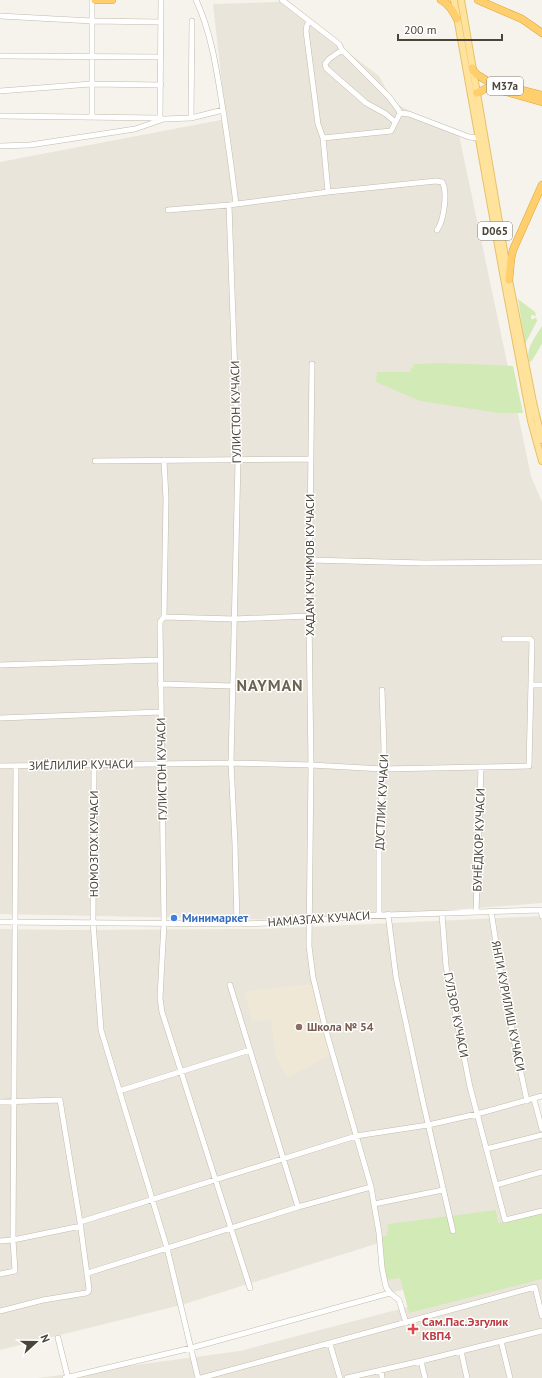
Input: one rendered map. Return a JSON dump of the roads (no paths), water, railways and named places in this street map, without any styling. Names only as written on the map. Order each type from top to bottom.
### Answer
[{"type":"highway","points":[[95,0],[112,0]]},
{"type":"highway","points":[[441,0],[447,3],[457,19]]},
{"type":"highway","points":[[478,0],[522,19],[542,33]]},
{"type":"highway","name":"M37a","points":[[472,68],[476,74],[489,82],[542,96]]},
{"type":"highway","name":"M37a","points":[[476,93],[488,87],[542,102]]},
{"type":"highway","points":[[509,280],[513,250],[542,185]]},
{"type":"main road","name":"D065","points":[[454,0],[478,138],[531,420],[542,461]]},
{"type":"main road","name":"D065","points":[[461,0],[509,280],[542,440]]},
{"type":"street","points":[[92,0],[92,117]]},
{"type":"street","points":[[161,0],[162,118]]},
{"type":"street","points":[[196,0],[201,11],[217,70],[222,110],[231,157],[236,204]]},
{"type":"street","points":[[282,0],[339,44],[342,50],[389,97],[400,113]]},
{"type":"street","points":[[0,16],[92,21],[161,22]]},
{"type":"street","points":[[191,118],[192,21]]},
{"type":"street","points":[[310,22],[307,25],[306,30],[318,124],[322,138],[328,192]]},
{"type":"street","points":[[342,50],[329,59],[325,64],[326,68],[366,103],[386,114],[395,122]]},
{"type":"street","points":[[0,56],[161,57]]},
{"type":"street","points":[[0,91],[91,84],[161,85]]},
{"type":"street","points":[[0,116],[191,118],[222,110]]},
{"type":"street","points":[[322,138],[391,131],[395,126],[395,122],[400,113]]},
{"type":"street","points":[[400,113],[409,114],[469,137],[478,138]]},
{"type":"street","points":[[0,146],[30,145],[135,129],[162,118]]},
{"type":"street","points":[[168,210],[229,205],[328,192],[436,181],[444,184],[444,211],[441,224],[437,230]]},
{"type":"street","name":"ГУЛИСТОН КУЧАСИ","points":[[229,205],[238,461],[231,763],[237,924]]},
{"type":"street","name":"ХАДАМ КУЧИМОВ КУЧАСИ","points":[[312,364],[309,560],[311,765],[309,946],[313,977],[326,1031],[371,1187],[386,1287],[390,1293],[400,1300],[406,1323]]},
{"type":"street","name":"ГУЛИСТОН КУЧАСИ","points":[[164,460],[166,500],[164,617],[160,622],[164,923],[160,998],[162,1012],[250,1288]]},
{"type":"street","points":[[95,461],[311,460]]},
{"type":"street","points":[[309,560],[424,563],[542,562]]},
{"type":"street","points":[[164,617],[234,619],[309,616]]},
{"type":"street","points":[[504,639],[532,641],[532,685],[542,685]]},
{"type":"street","points":[[0,665],[160,660]]},
{"type":"street","points":[[160,684],[233,686]]},
{"type":"street","name":"ЗИЁЛИЛИР КУЧАСИ","points":[[0,766],[231,763],[383,769],[529,766],[532,685]]},
{"type":"street","name":"ДУСТЛИК КУЧАСИ","points":[[379,915],[379,842],[384,749],[382,690]]},
{"type":"street","points":[[0,718],[161,712]]},
{"type":"street","name":"НОМОЗГОХ КУЧАСИ","points":[[94,765],[93,922],[101,1030],[167,1248],[191,1348],[200,1378]]},
{"type":"street","points":[[0,1274],[15,1271],[13,1240],[13,1101],[15,1051],[14,922],[16,766]]},
{"type":"street","name":"БУНЁДКОР КУЧАСИ","points":[[476,912],[481,767]]},
{"type":"street","points":[[541,910],[542,916]]},
{"type":"street","name":"НАМАЗГАХ КУЧАСИ","points":[[0,922],[237,924],[309,921],[388,914],[442,914],[541,910]]},
{"type":"street","name":"ЯНГИ КУРИЛИШ КУЧАСИ","points":[[491,911],[503,988],[527,1101]]},
{"type":"street","points":[[388,914],[396,977],[452,1231]]},
{"type":"street","name":"ГУЛЗОР КУЧАСИ","points":[[442,914],[446,966],[470,1087],[505,1220],[542,1211]]},
{"type":"street","points":[[230,984],[298,1207]]},
{"type":"street","points":[[119,1090],[250,1050]]},
{"type":"street","points":[[0,1241],[13,1240],[80,1224],[356,1136],[428,1125],[477,1114],[542,1096]]},
{"type":"street","points":[[534,1099],[542,1129]]},
{"type":"street","points":[[0,1102],[60,1100],[88,1273],[89,1289],[86,1293],[43,1300],[0,1311]]},
{"type":"street","points":[[486,1149],[542,1135]]},
{"type":"street","points":[[496,1185],[542,1172]]},
{"type":"street","points":[[88,1273],[298,1207],[371,1187]]},
{"type":"street","points":[[374,1204],[443,1190]]},
{"type":"street","points":[[200,1378],[330,1344],[542,1285]]},
{"type":"street","points":[[535,1287],[542,1316]]},
{"type":"street","points":[[58,1338],[67,1378],[191,1348],[390,1293]]},
{"type":"street","points":[[347,1378],[421,1362],[542,1331]]},
{"type":"street","points":[[501,1341],[510,1378]]},
{"type":"street","points":[[330,1344],[340,1378]]},
{"type":"street","points":[[461,1351],[467,1378]]},
{"type":"street","points":[[421,1362],[425,1378]]},
{"type":"street","points":[[380,1370],[382,1378]]},
{"type":"place","name":"Минимаркет","points":[[174,918]]},
{"type":"place","name":"Школа № 54","points":[[299,1027]]},
{"type":"place","name":"Сам.Пас.Эзгулик КВП4","points":[[413,1329]]},
{"type":"district","name":"NAYMAN","points":[[270,685]]}]
